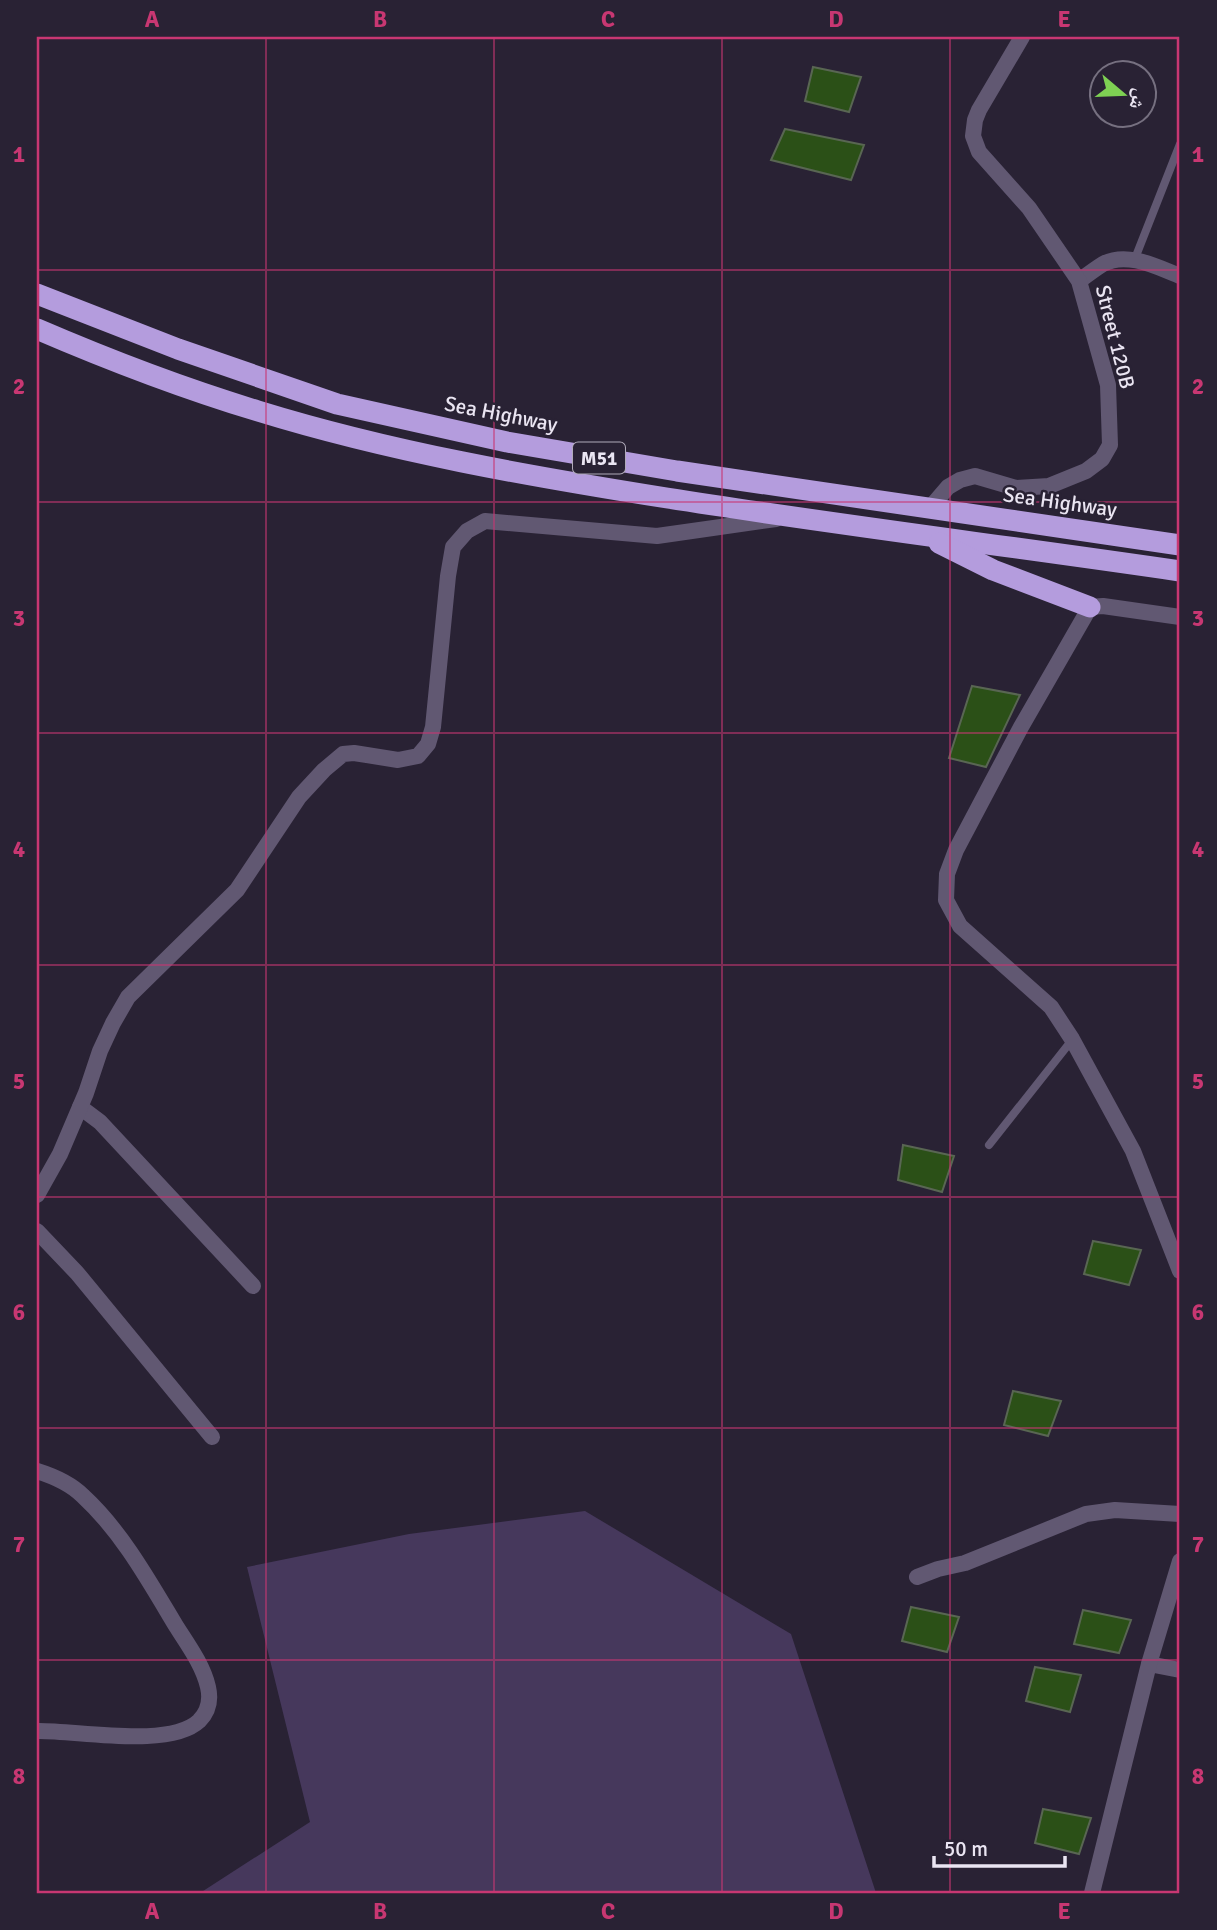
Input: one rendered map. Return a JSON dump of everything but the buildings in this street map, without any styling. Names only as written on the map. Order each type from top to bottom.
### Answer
[{"type":"highway","name":"Sea Highway","points":[[37,293],[191,354],[337,404],[506,442],[677,471],[1180,545]]},
{"type":"highway","name":"M51","points":[[37,329],[149,375],[257,411],[343,435],[575,484],[789,517],[1180,571]]},
{"type":"highway","points":[[924,535],[993,570],[1090,607]]},
{"type":"street","name":"Street 120B","points":[[930,508],[948,487],[975,476],[1016,488],[1049,486],[1086,471],[1102,459],[1110,445],[1108,385],[1079,281],[1029,208],[979,152],[973,136],[979,110],[1022,37]]},
{"type":"street","points":[[1079,281],[1105,263],[1123,259],[1146,262],[1180,276]]},
{"type":"street","points":[[37,1195],[61,1154],[100,1051],[128,997],[237,890],[285,815],[316,779],[343,754],[354,753],[398,760],[418,756],[428,744],[433,727],[453,547],[467,531],[485,521],[657,536],[789,517]]},
{"type":"street","points":[[1180,617],[1116,607],[1090,607],[1021,727],[962,838],[947,874],[946,900],[960,926],[1051,1007],[1072,1039],[1133,1151],[1180,1271]]},
{"type":"street","points":[[80,1107],[100,1122],[253,1286]]},
{"type":"street","points":[[37,1231],[77,1273],[212,1437]]},
{"type":"street","points":[[37,1471],[65,1482],[81,1494],[108,1523],[148,1580],[200,1665],[210,1697],[208,1708],[201,1720],[192,1727],[177,1732],[92,1736],[37,1731]]},
{"type":"street","points":[[917,1577],[965,1563],[1086,1514],[1115,1510],[1180,1514]]},
{"type":"street","points":[[1092,1893],[1149,1664],[1180,1561]]},
{"type":"street","points":[[1149,1664],[1180,1670]]},
{"type":"lane","points":[[1134,261],[1180,144]]},
{"type":"lane","points":[[989,1144],[1072,1039]]},
{"type":"shaded area","points":[[585,1511],[791,1634],[876,1893],[200,1893],[310,1822],[247,1567],[409,1534]]}]
